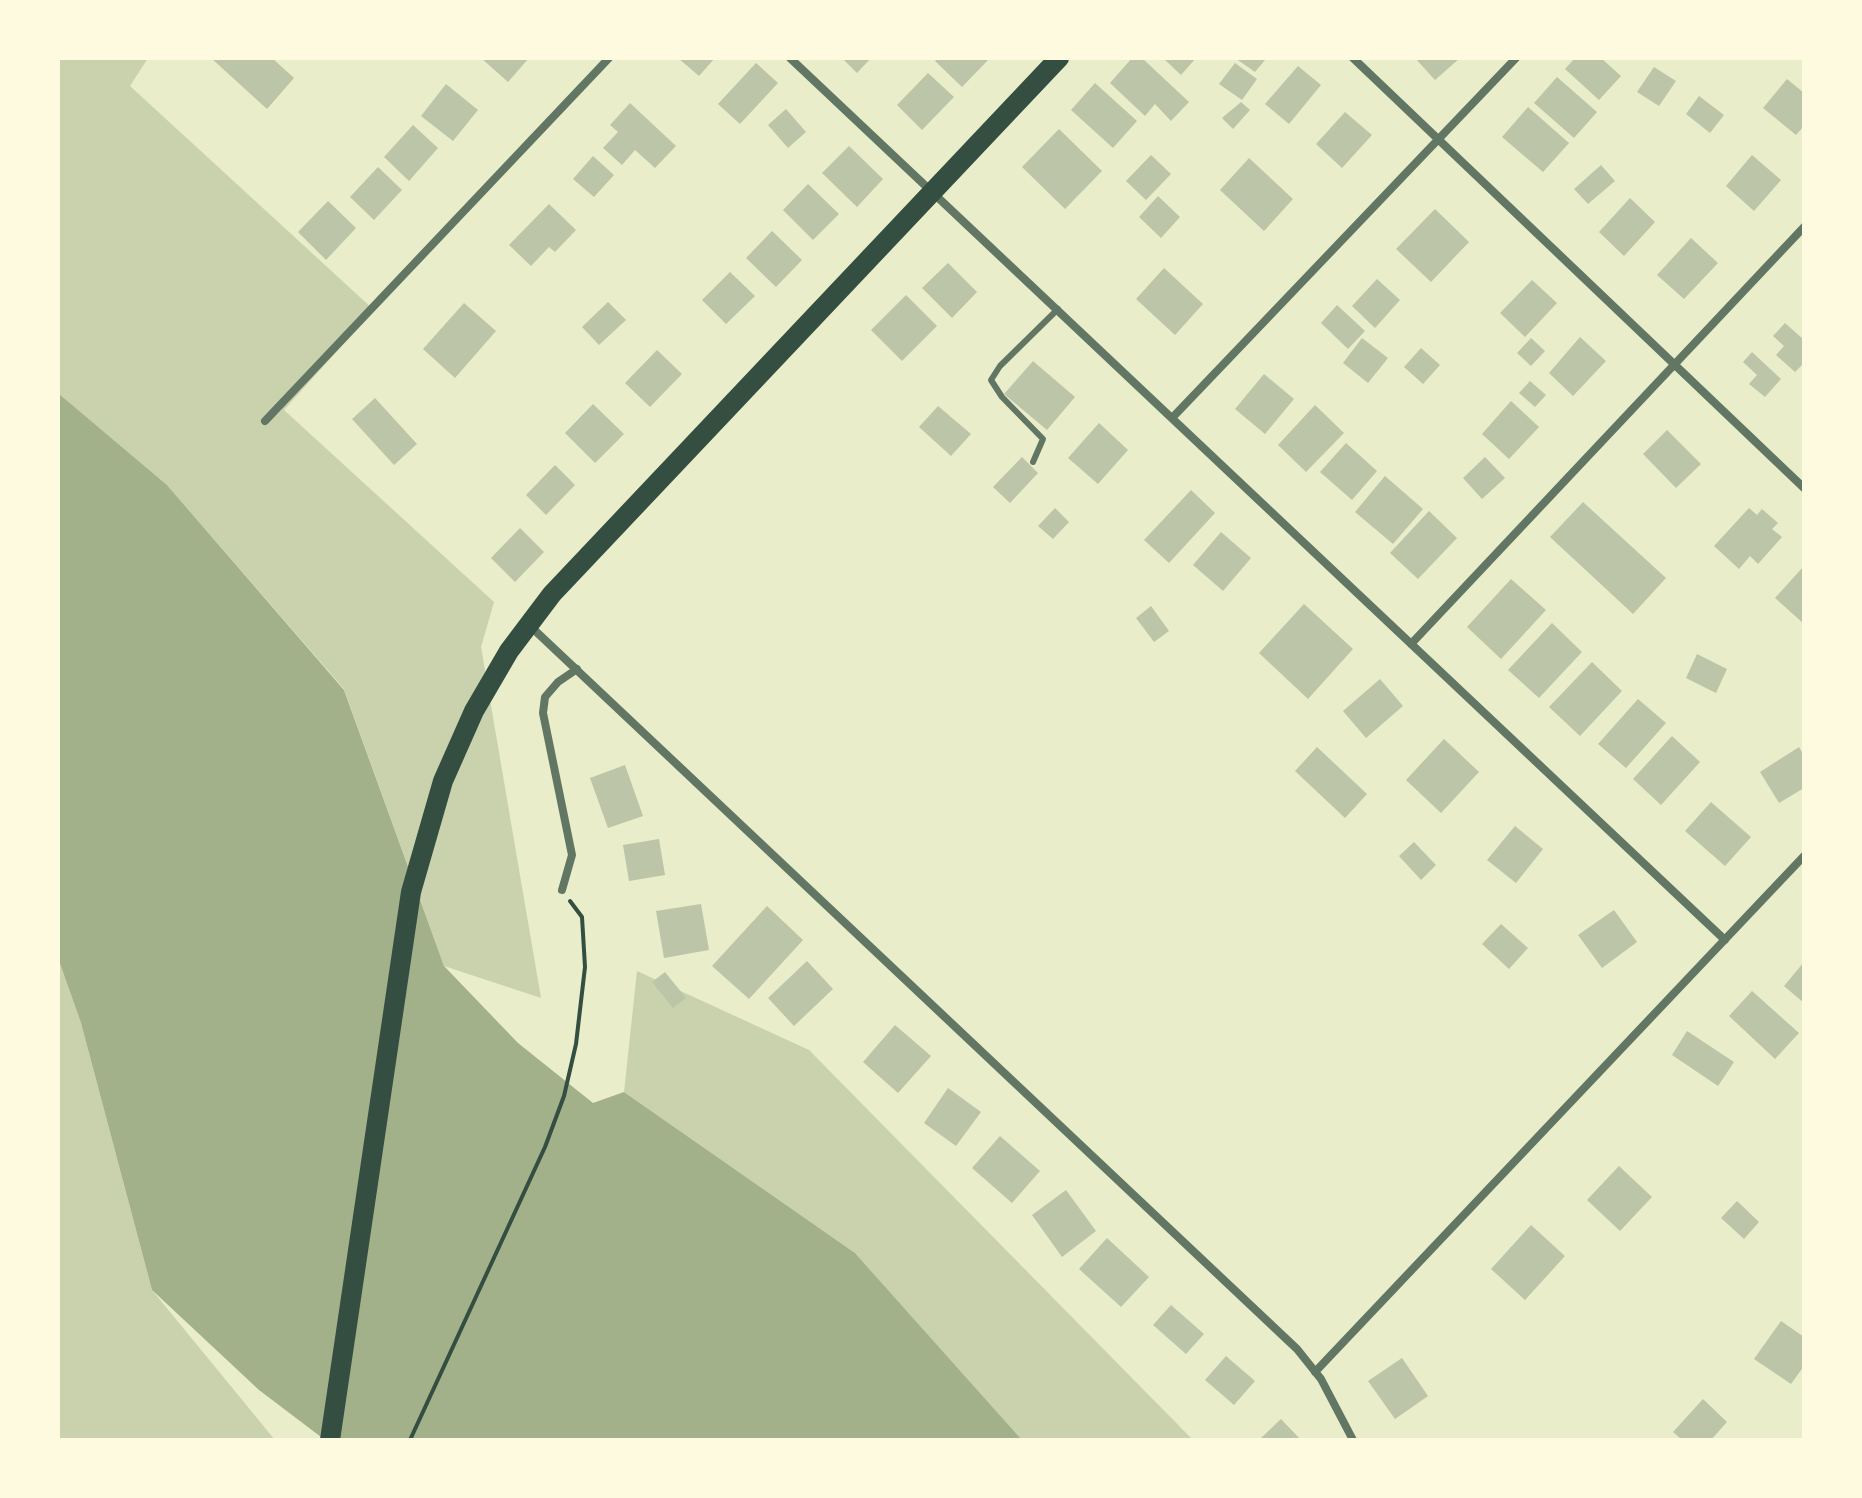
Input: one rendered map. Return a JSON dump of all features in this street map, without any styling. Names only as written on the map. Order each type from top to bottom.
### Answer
[{"type":"main road","points":[[330,1440],[411,892],[443,781],[492,678],[528,623],[1059,58]]},
{"type":"street","points":[[265,421],[609,58]]},
{"type":"street","points":[[790,58],[1725,940]]},
{"type":"street","points":[[1353,58],[1804,488]]},
{"type":"street","points":[[1173,417],[1516,58]]},
{"type":"street","points":[[1411,644],[1804,227]]},
{"type":"street","points":[[528,623],[1171,1234],[1297,1349],[1315,1372],[1353,1440]]},
{"type":"street","points":[[562,890],[572,855],[543,713],[545,697],[558,682],[577,669]]},
{"type":"street","points":[[1315,1372],[1804,856]]},
{"type":"lane","points":[[1033,462],[1043,439],[1002,397],[991,380],[1000,366],[1058,309]]},
{"type":"path","points":[[410,1440],[555,1122],[571,1070],[583,992],[582,917],[562,890]]},
{"type":"shaded area","points":[[58,58],[148,58],[130,86],[374,310],[284,410],[494,602],[481,647],[541,998],[444,966],[344,689],[167,485],[58,393]]},
{"type":"shaded area","points":[[58,393],[167,485],[344,690],[444,966],[518,1043],[593,1103],[624,1092],[855,1253],[1022,1440],[325,1440],[259,1390],[152,1290],[81,1023],[58,958]]},
{"type":"shaded area","points":[[58,958],[81,1023],[152,1290],[275,1440],[58,1440]]},
{"type":"shaded area","points":[[637,971],[809,1050],[1193,1440],[1022,1440],[855,1253],[624,1092]]},
{"type":"building","points":[[211,58],[272,58],[294,78],[267,109]]},
{"type":"building","points":[[481,58],[529,58],[508,82]]},
{"type":"building","points":[[678,58],[715,58],[699,76]]},
{"type":"building","points":[[842,58],[871,58],[857,73]]},
{"type":"building","points":[[938,58],[990,58],[962,87],[935,61]]},
{"type":"building","points":[[1132,58],[1142,58],[1189,102],[1171,121],[1155,104],[1145,116],[1110,83]]},
{"type":"building","points":[[1163,58],[1196,58],[1181,75]]},
{"type":"building","points":[[1235,58],[1263,58],[1265,60],[1255,72]]},
{"type":"building","points":[[1415,58],[1460,58],[1435,80]]},
{"type":"building","points":[[1575,58],[1601,58],[1621,76],[1599,100],[1565,69]]},
{"type":"building","points":[[756,63],[778,83],[740,124],[718,104]]},
{"type":"building","points":[[1235,63],[1257,79],[1242,100],[1219,84]]},
{"type":"building","points":[[1298,66],[1321,85],[1289,124],[1265,104]]},
{"type":"building","points":[[1654,67],[1676,81],[1659,106],[1637,92]]},
{"type":"building","points":[[928,73],[954,97],[922,130],[897,105]]},
{"type":"building","points":[[1557,77],[1597,112],[1574,138],[1534,103]]},
{"type":"building","points":[[1787,79],[1804,93],[1804,126],[1796,135],[1763,108]]},
{"type":"building","points":[[1095,83],[1137,121],[1113,148],[1071,110]]},
{"type":"building","points":[[446,84],[478,110],[453,141],[421,116]]},
{"type":"building","points":[[1699,96],[1724,115],[1710,133],[1686,114]]},
{"type":"building","points":[[1241,102],[1250,110],[1233,129],[1222,118]]},
{"type":"building","points":[[630,103],[676,146],[655,168],[635,150],[622,165],[603,148],[618,132],[610,125]]},
{"type":"building","points":[[1528,107],[1569,143],[1543,172],[1502,137]]},
{"type":"building","points":[[786,109],[806,132],[788,148],[768,125]]},
{"type":"building","points":[[1345,112],[1372,135],[1342,168],[1316,144]]},
{"type":"building","points":[[413,125],[438,148],[409,181],[384,157]]},
{"type":"building","points":[[1059,129],[1102,171],[1065,209],[1022,167]]},
{"type":"building","points":[[849,146],[883,179],[857,207],[822,173]]},
{"type":"building","points":[[1151,155],[1171,174],[1146,200],[1126,181]]},
{"type":"building","points":[[1752,155],[1781,180],[1754,211],[1726,186]]},
{"type":"building","points":[[593,156],[614,175],[594,197],[573,179]]},
{"type":"building","points":[[1249,158],[1293,199],[1264,231],[1220,190]]},
{"type":"building","points":[[1601,165],[1615,181],[1588,204],[1574,189]]},
{"type":"building","points":[[378,167],[402,190],[374,220],[350,197]]},
{"type":"building","points":[[808,184],[839,214],[813,240],[783,210]]},
{"type":"building","points":[[1158,196],[1180,217],[1161,238],[1139,217]]},
{"type":"building","points":[[1630,198],[1655,222],[1624,256],[1599,232]]},
{"type":"building","points":[[328,201],[356,228],[326,260],[298,232]]},
{"type":"building","points":[[549,204],[576,230],[555,252],[549,247],[531,266],[509,245]]},
{"type":"building","points":[[1435,209],[1469,242],[1431,282],[1396,249]]},
{"type":"building","points":[[772,231],[802,260],[776,287],[746,258]]},
{"type":"building","points":[[1691,238],[1718,263],[1684,299],[1657,275]]},
{"type":"building","points":[[948,263],[977,292],[952,318],[922,288]]},
{"type":"building","points":[[1164,268],[1203,304],[1175,335],[1136,299]]},
{"type":"building","points":[[730,272],[755,296],[726,324],[702,300]]},
{"type":"building","points":[[1377,279],[1400,300],[1375,328],[1352,306]]},
{"type":"building","points":[[1532,280],[1557,303],[1525,337],[1500,313]]},
{"type":"building","points":[[906,295],[937,326],[902,361],[871,330]]},
{"type":"building","points":[[608,302],[626,320],[599,345],[582,327]]},
{"type":"building","points":[[464,303],[496,331],[455,378],[423,349]]},
{"type":"building","points":[[1337,305],[1365,331],[1348,349],[1321,323]]},
{"type":"building","points":[[1785,323],[1804,340],[1804,363],[1795,372],[1776,355],[1784,346],[1773,336]]},
{"type":"building","points":[[1580,337],[1606,361],[1573,396],[1549,373]]},
{"type":"building","points":[[1362,338],[1388,358],[1368,383],[1343,363]]},
{"type":"building","points":[[1531,338],[1545,351],[1531,366],[1517,353]]},
{"type":"building","points":[[1421,348],[1440,365],[1423,384],[1404,367]]},
{"type":"building","points":[[657,350],[682,374],[650,407],[625,383]]},
{"type":"building","points":[[1752,352],[1781,379],[1765,397],[1749,384],[1757,375],[1743,362]]},
{"type":"building","points":[[1033,361],[1075,397],[1047,430],[1004,394]]},
{"type":"building","points":[[1264,374],[1294,399],[1265,434],[1235,409]]},
{"type":"building","points":[[1530,381],[1546,395],[1535,407],[1519,393]]},
{"type":"building","points":[[375,398],[417,444],[394,465],[352,419]]},
{"type":"building","points":[[1511,401],[1539,427],[1509,459],[1482,434]]},
{"type":"building","points":[[593,404],[624,434],[595,463],[565,433]]},
{"type":"building","points":[[1315,405],[1344,433],[1306,472],[1278,445]]},
{"type":"building","points":[[938,406],[971,434],[951,456],[919,427]]},
{"type":"building","points":[[1099,423],[1128,450],[1098,484],[1068,458]]},
{"type":"building","points":[[1667,430],[1701,464],[1676,488],[1643,454]]},
{"type":"building","points":[[1346,443],[1377,471],[1352,500],[1320,472]]},
{"type":"building","points":[[1022,457],[1038,473],[1010,503],[993,487]]},
{"type":"building","points":[[1485,457],[1505,478],[1482,499],[1463,478]]},
{"type":"building","points":[[555,465],[575,485],[546,515],[526,495]]},
{"type":"building","points":[[1385,476],[1423,509],[1393,544],[1355,512]]},
{"type":"building","points":[[1191,490],[1215,513],[1169,563],[1144,540]]},
{"type":"building","points":[[1583,502],[1666,578],[1633,614],[1550,537]]},
{"type":"building","points":[[1055,508],[1069,522],[1053,539],[1038,526]]},
{"type":"building","points":[[1749,508],[1757,515],[1762,509],[1778,523],[1772,529],[1782,537],[1758,564],[1750,556],[1739,569],[1714,546]]},
{"type":"building","points":[[1429,511],[1457,538],[1418,579],[1390,553]]},
{"type":"building","points":[[520,528],[544,552],[515,582],[491,558]]},
{"type":"building","points":[[1221,532],[1251,558],[1223,591],[1193,565]]},
{"type":"building","points":[[1804,566],[1804,624],[1775,598]]},
{"type":"building","points":[[1511,579],[1546,610],[1501,659],[1467,627]]},
{"type":"building","points":[[1304,604],[1353,649],[1308,699],[1259,653]]},
{"type":"building","points":[[1151,606],[1169,631],[1154,642],[1136,618]]},
{"type":"building","points":[[1552,623],[1582,652],[1539,698],[1508,670]]},
{"type":"building","points":[[1697,654],[1727,669],[1716,693],[1686,678]]},
{"type":"building","points":[[1592,662],[1622,691],[1580,736],[1549,707]]},
{"type":"building","points":[[1380,679],[1403,706],[1366,738],[1343,711]]},
{"type":"building","points":[[1638,699],[1666,723],[1626,768],[1598,744]]},
{"type":"building","points":[[1672,736],[1700,762],[1661,805],[1633,779]]},
{"type":"building","points":[[1444,739],[1479,772],[1441,813],[1406,780]]},
{"type":"building","points":[[1317,747],[1367,794],[1345,818],[1295,771]]},
{"type":"building","points":[[1799,747],[1804,756],[1804,788],[1779,803],[1760,772]]},
{"type":"building","points":[[625,765],[643,816],[608,828],[590,778]]},
{"type":"building","points":[[1711,802],[1751,837],[1725,866],[1685,831]]},
{"type":"building","points":[[1515,826],[1543,849],[1516,883],[1487,860]]},
{"type":"building","points":[[659,839],[665,875],[629,881],[623,845]]},
{"type":"building","points":[[1414,842],[1436,865],[1421,880],[1399,856]]},
{"type":"building","points":[[701,904],[709,950],[664,958],[656,911]]},
{"type":"building","points":[[767,906],[803,940],[749,999],[712,966]]},
{"type":"building","points":[[1614,910],[1637,942],[1602,968],[1578,935]]},
{"type":"building","points":[[1501,924],[1528,948],[1509,969],[1482,944]]},
{"type":"building","points":[[807,961],[833,989],[794,1026],[768,998]]},
{"type":"building","points":[[1804,962],[1804,1003],[1784,986]]},
{"type":"building","points":[[665,972],[686,998],[673,1008],[652,982]]},
{"type":"building","points":[[1752,991],[1799,1033],[1775,1059],[1729,1016]]},
{"type":"building","points":[[895,1025],[931,1056],[898,1093],[863,1062]]},
{"type":"building","points":[[1687,1031],[1734,1062],[1718,1086],[1672,1055]]},
{"type":"building","points":[[948,1088],[981,1112],[956,1146],[924,1123]]},
{"type":"building","points":[[1000,1136],[1040,1171],[1012,1203],[972,1168]]},
{"type":"building","points":[[1619,1166],[1652,1197],[1620,1231],[1587,1200]]},
{"type":"building","points":[[1066,1190],[1096,1231],[1062,1257],[1032,1215]]},
{"type":"building","points":[[1737,1201],[1759,1222],[1744,1239],[1721,1218]]},
{"type":"building","points":[[1531,1225],[1565,1256],[1525,1300],[1491,1269]]},
{"type":"building","points":[[1107,1238],[1149,1277],[1121,1307],[1079,1269]]},
{"type":"building","points":[[1171,1305],[1204,1334],[1186,1354],[1153,1325]]},
{"type":"building","points":[[1781,1321],[1804,1337],[1804,1366],[1791,1384],[1754,1359]]},
{"type":"building","points":[[1226,1356],[1255,1381],[1234,1405],[1205,1380]]},
{"type":"building","points":[[1402,1358],[1428,1396],[1395,1419],[1368,1381]]},
{"type":"building","points":[[1703,1399],[1727,1422],[1711,1440],[1682,1440],[1673,1432]]},
{"type":"building","points":[[1281,1419],[1301,1440],[1259,1440]]}]
